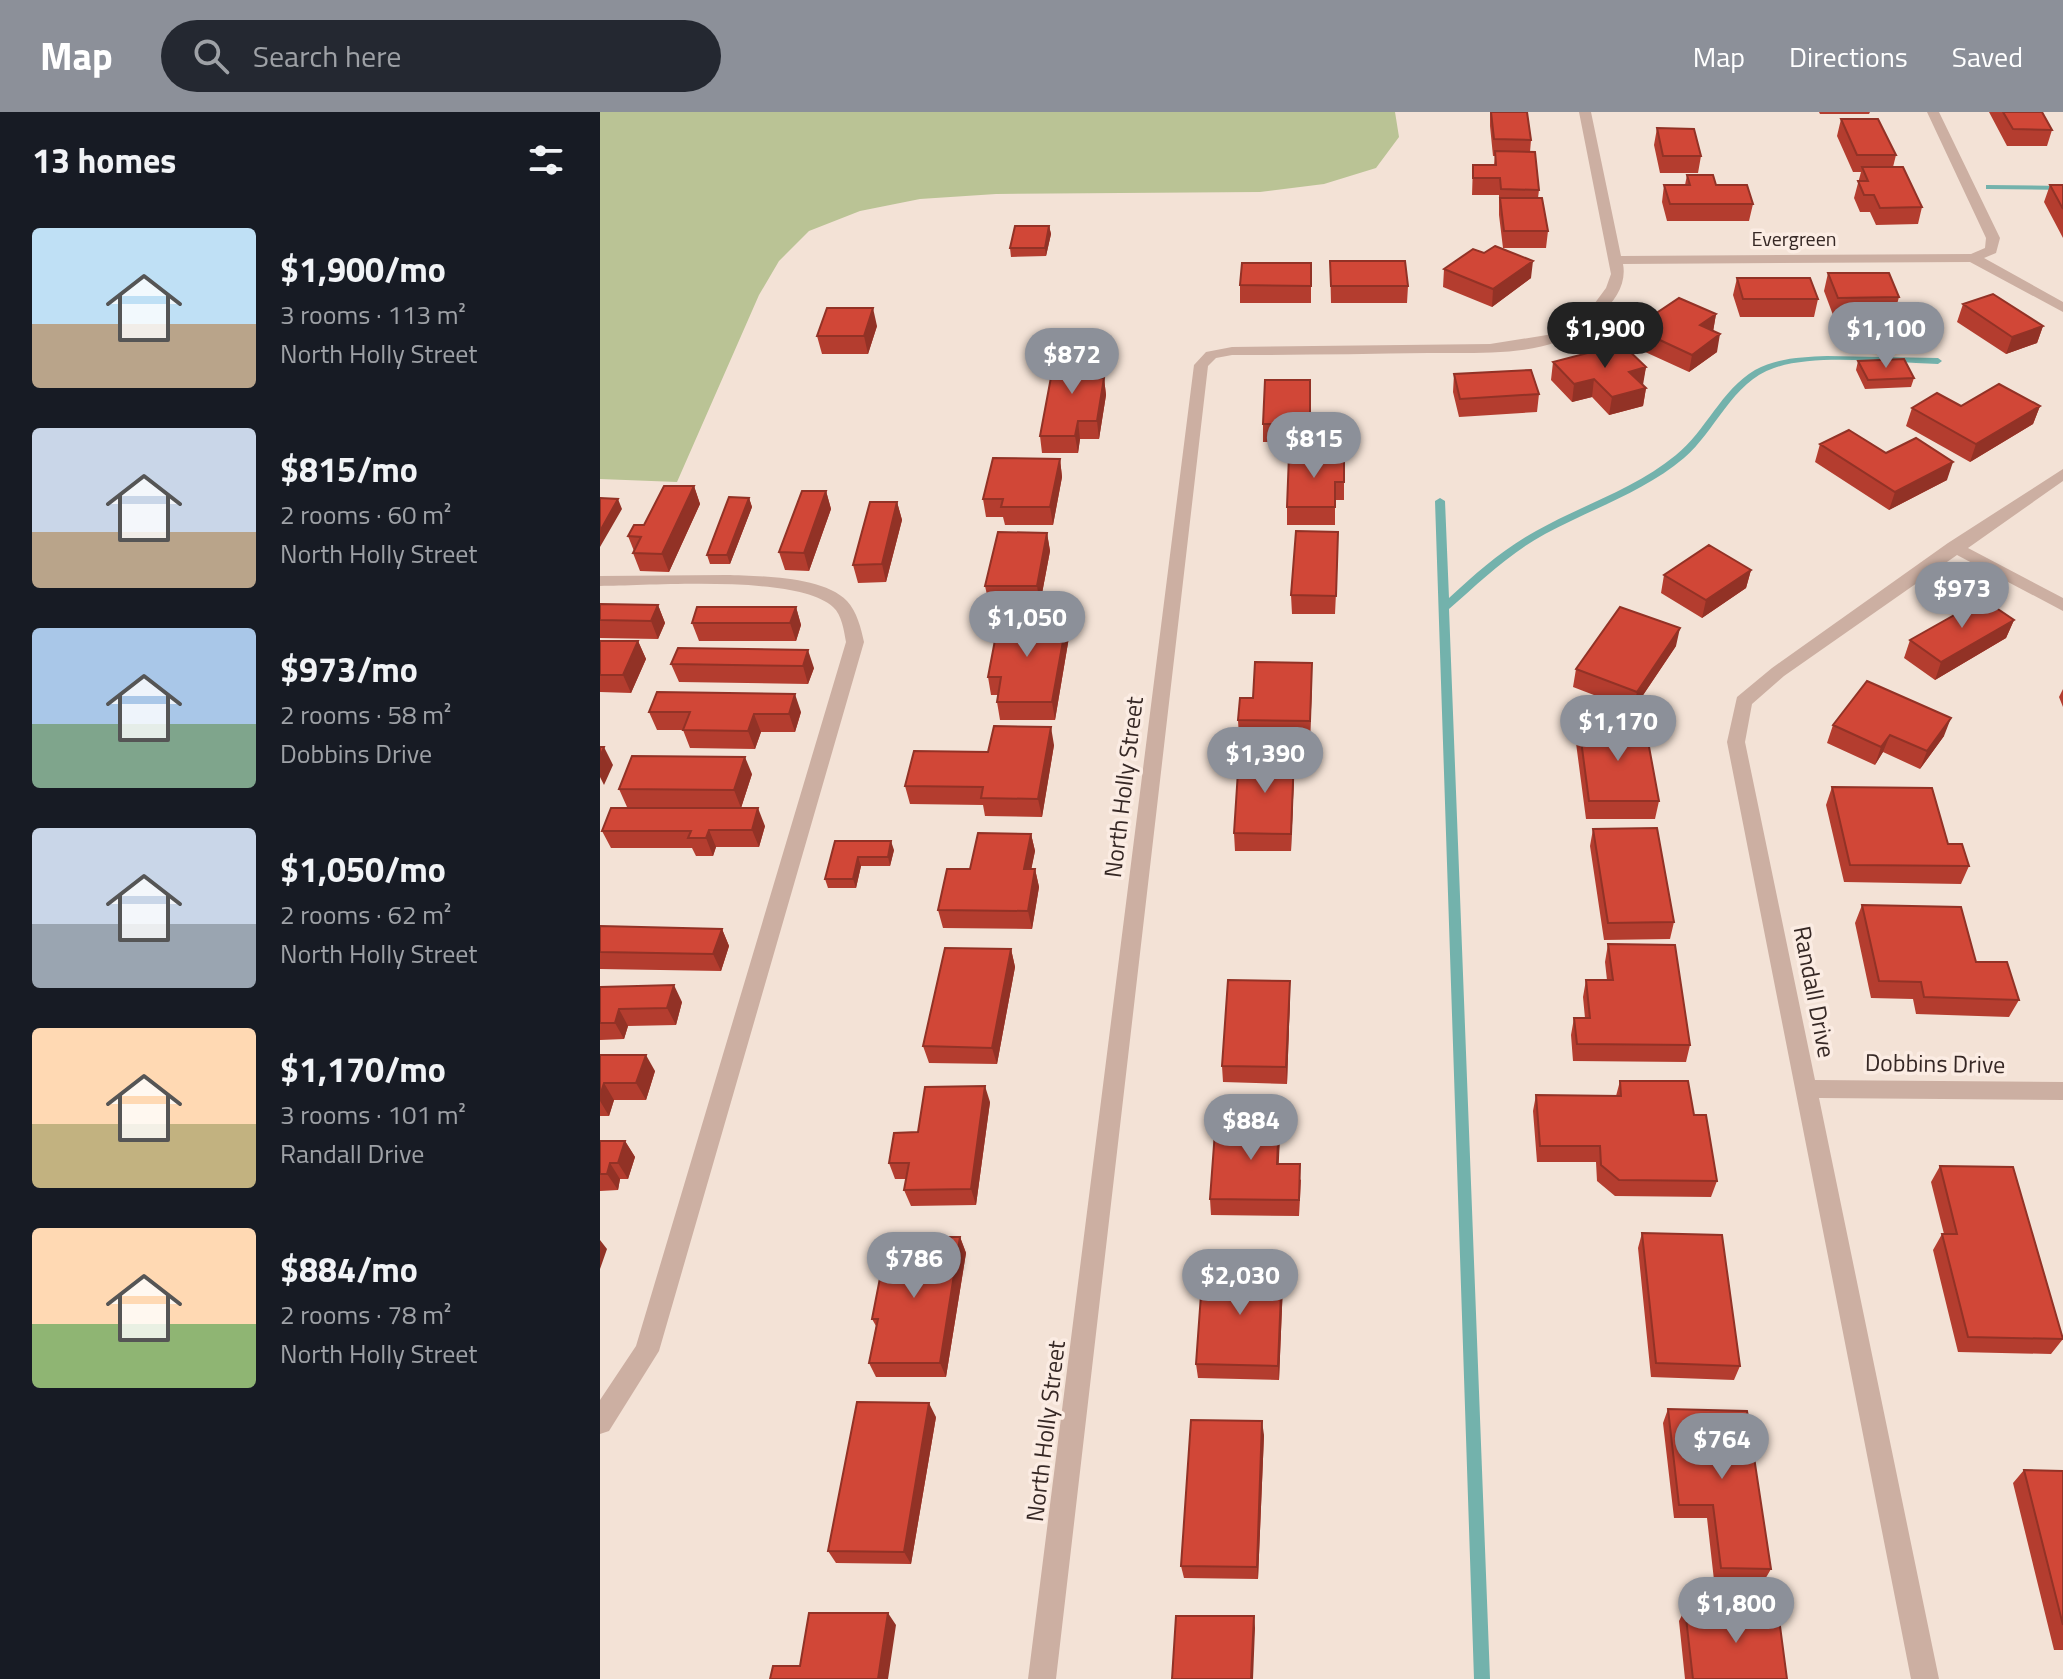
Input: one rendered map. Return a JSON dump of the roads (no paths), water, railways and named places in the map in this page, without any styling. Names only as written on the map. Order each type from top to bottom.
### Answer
[{"type":"street","points":[[1585,112],[1616,260]]},
{"type":"street","points":[[1933,112],[1993,238],[1991,250],[1973,258]]},
{"type":"street","points":[[1973,258],[2063,308]]},
{"type":"street","name":"Evergreen","points":[[1616,260],[1973,258]]},
{"type":"street","name":"North Holly Street","points":[[1042,1679],[1201,365],[1211,355],[1232,351],[1490,348],[1551,339],[1594,314],[1613,289],[1618,274],[1616,260]]},
{"type":"street","name":"Randall Drive","points":[[1925,1679],[1736,742],[1743,701],[1778,672],[2063,474]]},
{"type":"street","points":[[1954,547],[2063,605]]},
{"type":"street","points":[[600,581],[780,582],[813,590],[837,601],[850,620],[855,642],[647,1351],[600,1422]]},
{"type":"street","name":"Dobbins Drive","points":[[1807,1089],[2063,1091]]},
{"type":"waterway","points":[[1989,187],[2063,188]]},
{"type":"waterway","points":[[1444,608],[1519,545],[1636,485],[1679,457],[1697,441],[1736,390],[1756,373],[1784,362],[1804,360],[1938,361]]},
{"type":"waterway","points":[[1440,501],[1482,1679]]}]
